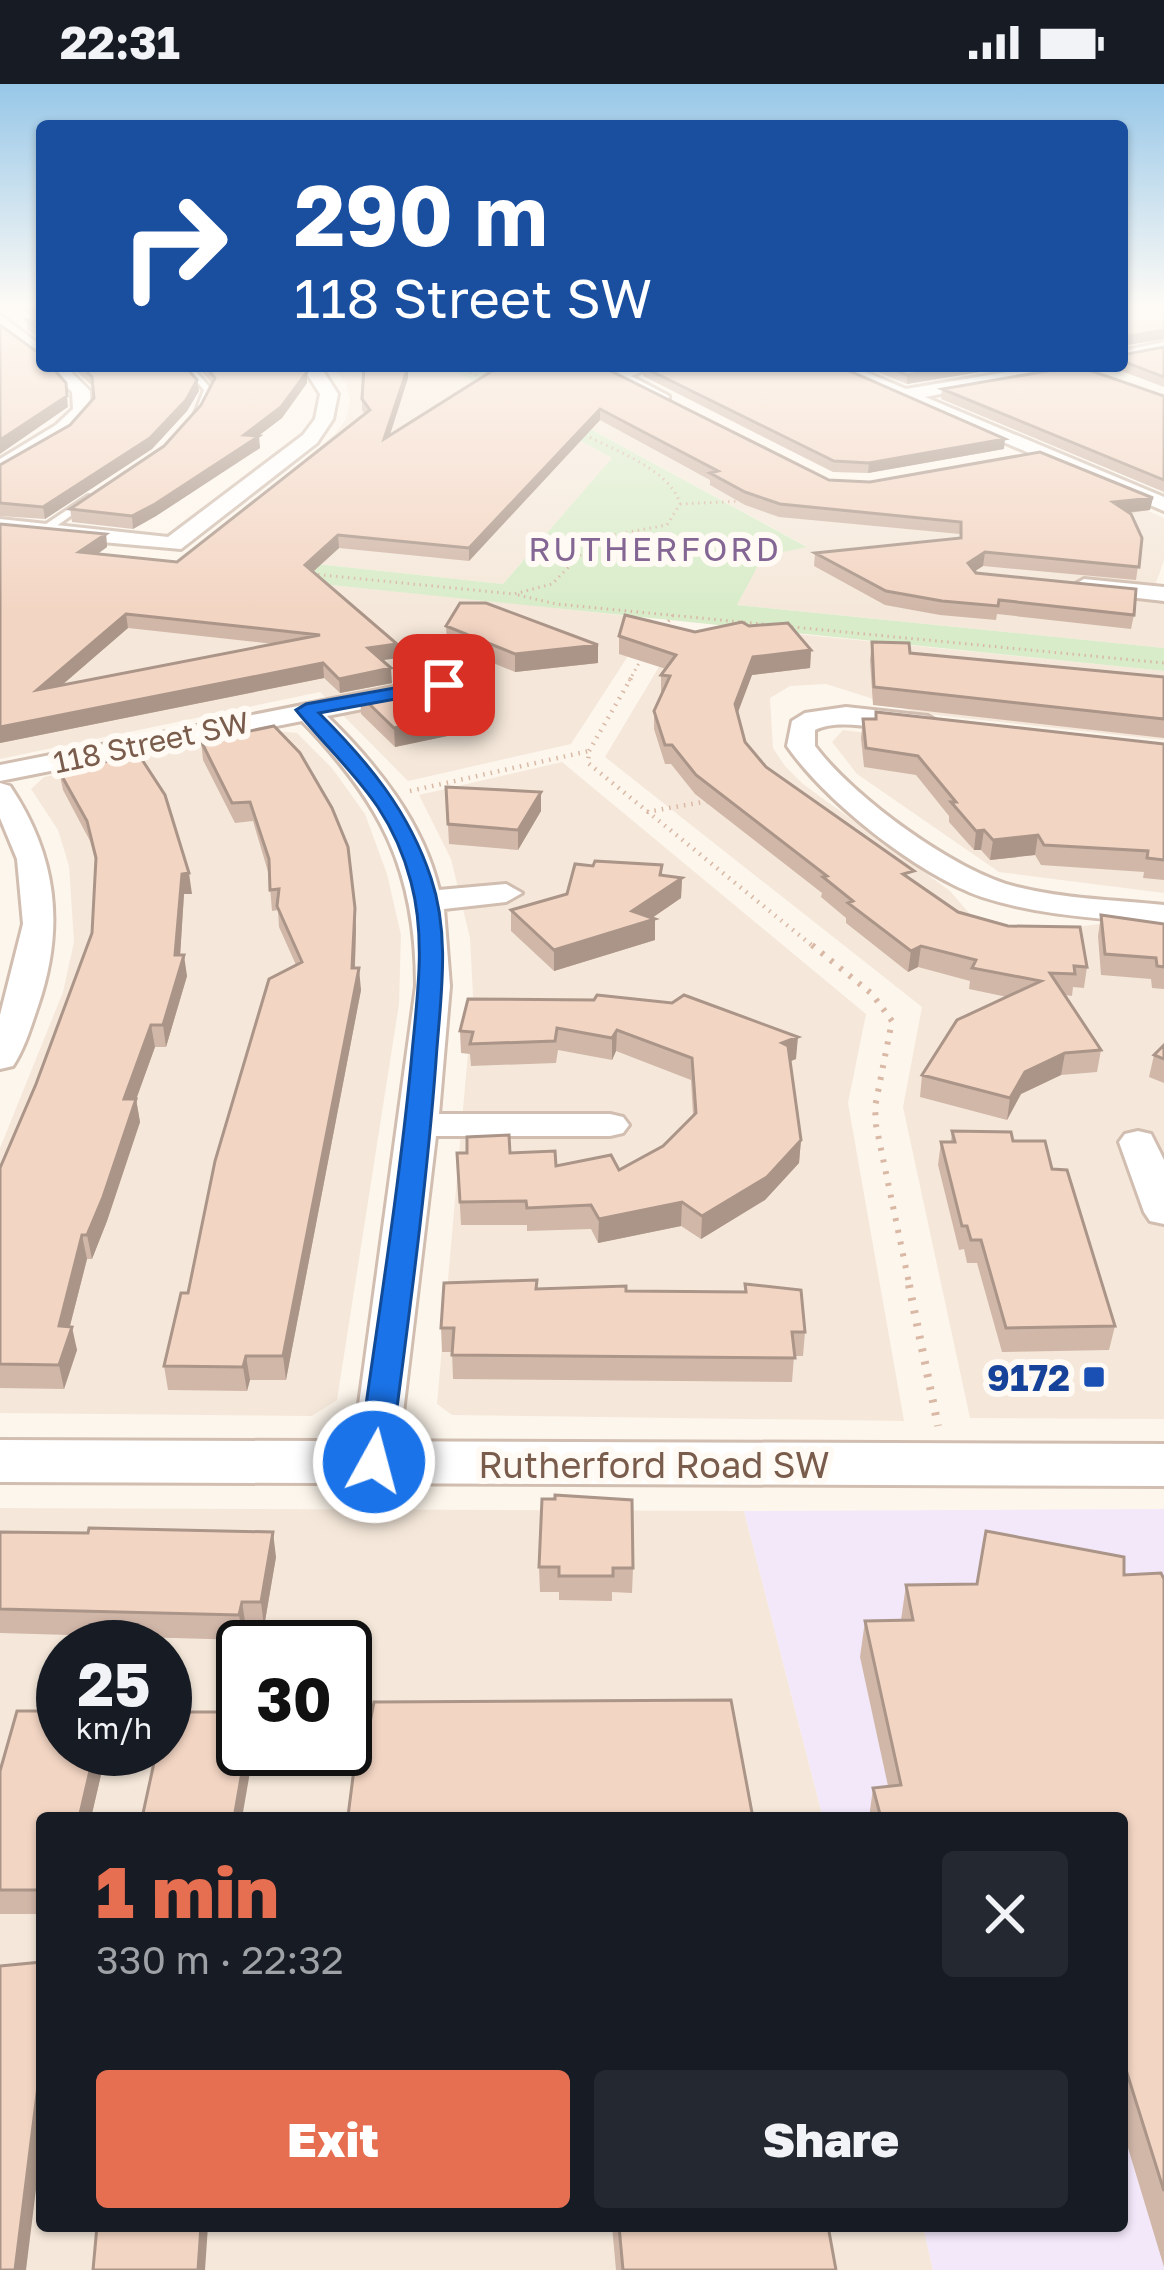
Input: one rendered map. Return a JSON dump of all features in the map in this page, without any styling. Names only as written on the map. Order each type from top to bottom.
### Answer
[{"type":"street","points":[[0,468],[63,429],[82,407]]},
{"type":"street","points":[[0,526],[173,544],[319,429],[325,407]]},
{"type":"street","points":[[675,407],[680,410]]},
{"type":"street","points":[[932,407],[1164,506]]},
{"type":"street","points":[[1004,460],[1041,454]]},
{"type":"street","points":[[1051,583],[1164,594]]},
{"type":"street","name":"118 Street SW","points":[[0,772],[444,685]]},
{"type":"street","points":[[306,710],[349,752],[383,797],[408,843],[427,901],[432,1001],[374,1462]]},
{"type":"street","points":[[953,727],[830,716],[808,723],[800,736],[806,757],[827,782],[966,878],[1020,896],[1164,915]]},
{"type":"street","points":[[0,792],[31,847],[42,904],[36,961],[0,1058]]},
{"type":"street","points":[[427,901],[506,893]]},
{"type":"street","points":[[418,1125],[610,1126]]},
{"type":"street","points":[[1138,1142],[1164,1212]]},
{"type":"street","name":"Rutherford Road SW","points":[[0,1461],[1164,1465]]},
{"type":"lane","points":[[186,432],[204,407]]},
{"type":"lane","points":[[44,530],[111,484]]},
{"type":"path","points":[[574,429],[662,478],[680,504]]},
{"type":"path","points":[[680,504],[749,500]]},
{"type":"path","points":[[514,594],[552,584],[597,538],[663,528],[680,504]]},
{"type":"path","points":[[310,574],[514,594],[556,604],[1164,663]]},
{"type":"path","points":[[674,614],[649,647],[589,751],[594,770],[889,1012],[892,1021],[875,1107],[876,1125],[946,1465]]},
{"type":"path","points":[[383,797],[589,751]]},
{"type":"path","points":[[646,812],[712,800]]},
{"type":"shaded area","points":[[348,407],[520,407],[613,458],[503,584],[195,551],[336,433]]},
{"type":"shaded area","points":[[550,407],[665,407],[809,494],[1040,464],[1164,518],[1164,560],[1150,600],[1164,602],[1164,648],[736,605],[763,556],[806,546]]},
{"type":"shaded area","points":[[0,552],[652,619],[571,744],[408,781],[320,692],[0,759]]},
{"type":"shaded area","points":[[718,626],[1164,671],[1164,740],[918,713],[826,684],[790,686],[770,698],[773,748],[785,766],[950,891],[976,921],[1031,933],[1099,924],[1164,930],[1164,1419],[970,1418],[903,1107],[922,1007],[605,757],[678,635]]},
{"type":"shaded area","points":[[267,730],[297,733],[332,768],[365,814],[387,874],[401,935],[399,1004],[337,1400],[312,1416],[0,1413],[0,1148],[63,992],[74,942],[69,866],[58,830],[31,789],[44,777]]},
{"type":"shaded area","points":[[843,730],[1164,770],[1164,893],[999,872],[857,774],[832,742]]},
{"type":"shaded area","points":[[562,762],[866,1014],[848,1103],[904,1421],[452,1415],[437,1404],[473,996],[470,938],[451,859],[419,795]]},
{"type":"shaded area","points":[[0,1508],[744,1511],[821,1812],[36,1812],[36,2232],[924,2232],[933,2270],[0,2270]]},
{"type":"shaded area","points":[[1164,1509],[1164,2270],[933,2270],[924,2232],[1128,2232],[1128,1812],[821,1812],[744,1511]]},
{"type":"green space","points":[[520,407],[550,407],[807,547],[763,556],[737,605],[1164,648],[1164,671],[167,568],[195,551],[503,584],[612,458]]},
{"type":"building","points":[[0,407],[50,407],[0,440]]},
{"type":"building","points":[[86,407],[179,407],[150,438],[43,507],[0,503],[0,465],[70,425]]},
{"type":"building","points":[[199,407],[281,407],[244,435],[259,436],[132,516],[70,509],[164,446]]},
{"type":"building","points":[[368,407],[395,407],[384,439],[435,407],[683,407],[829,480],[870,482],[1040,452],[1153,498],[1113,502],[1131,514],[1142,538],[1139,567],[985,552],[968,563],[976,573],[1136,589],[1134,615],[999,600],[998,606],[942,601],[886,591],[815,553],[961,538],[961,522],[780,504],[745,492],[710,473],[718,471],[600,409],[469,548],[338,535],[305,565],[397,644],[368,648],[391,668],[339,679],[323,663],[0,727],[0,524],[106,534],[79,552],[177,562],[370,410]],"holes":[[[126,614],[320,635],[37,690]]]},
{"type":"building","points":[[724,407],[932,407],[1005,439],[869,463],[834,461]]},
{"type":"building","points":[[986,407],[1164,407],[1164,480]]},
{"type":"building","points":[[460,603],[486,603],[598,645],[515,654],[446,626]]},
{"type":"building","points":[[625,615],[695,632],[742,622],[749,626],[788,623],[811,650],[753,657],[735,704],[745,742],[766,767],[914,871],[903,874],[958,912],[1008,926],[1080,927],[1087,967],[1074,966],[1075,974],[1050,973],[1101,1050],[1065,1053],[1025,1072],[1010,1098],[922,1075],[957,1020],[1041,981],[972,968],[976,960],[921,946],[911,951],[848,903],[853,901],[823,877],[827,876],[696,775],[672,745],[665,745],[654,711],[670,676],[661,675],[676,655],[619,636]]},
{"type":"building","points":[[872,642],[909,643],[910,653],[1164,677],[1164,719],[874,687]]},
{"type":"building","points":[[414,685],[451,716],[394,728],[360,695]]},
{"type":"building","points":[[876,712],[1164,744],[1164,860],[1147,858],[1148,851],[1044,845],[1038,835],[993,840],[984,830],[976,831],[918,756],[866,748],[863,719],[876,719]]},
{"type":"building","points":[[274,726],[300,753],[348,847],[355,908],[352,968],[359,968],[283,1356],[246,1356],[243,1367],[164,1366],[181,1293],[188,1293],[215,1161],[269,979],[302,962],[277,906],[279,889],[270,890],[269,859],[250,802],[232,803],[201,741]]},
{"type":"building","points":[[139,755],[165,795],[189,873],[182,874],[175,955],[184,955],[163,1025],[151,1025],[124,1099],[136,1099],[103,1197],[87,1235],[82,1235],[59,1326],[72,1327],[59,1365],[0,1364],[0,1168],[92,933],[96,858],[87,821],[59,771]]},
{"type":"building","points":[[446,787],[541,792],[518,830],[448,824]]},
{"type":"building","points":[[595,861],[662,865],[660,875],[682,878],[632,911],[655,919],[554,950],[511,910],[567,894],[575,864],[593,866]]},
{"type":"building","points":[[1101,915],[1164,924],[1164,967],[1157,966],[1156,958],[1105,954]]},
{"type":"building","points":[[597,995],[672,1003],[684,995],[798,1037],[782,1043],[788,1046],[801,1140],[767,1177],[702,1216],[682,1202],[599,1219],[591,1205],[527,1208],[526,1201],[460,1202],[457,1153],[467,1153],[467,1137],[509,1135],[510,1153],[555,1151],[556,1166],[611,1155],[619,1170],[663,1146],[696,1113],[692,1058],[617,1030],[612,1038],[557,1028],[555,1041],[470,1044],[473,1032],[460,1031],[468,999],[594,1000]]},
{"type":"building","points":[[952,1131],[1011,1132],[1013,1141],[1045,1141],[1052,1169],[1067,1170],[1115,1326],[1006,1328],[981,1240],[971,1240],[967,1226],[962,1226],[941,1142],[955,1142]]},
{"type":"building","points":[[537,1280],[536,1289],[626,1286],[626,1291],[746,1292],[745,1284],[801,1290],[805,1332],[792,1332],[795,1358],[452,1355],[454,1328],[441,1328],[444,1283]]},
{"type":"building","points":[[555,1495],[632,1500],[633,1568],[613,1568],[613,1576],[559,1576],[559,1567],[539,1567],[542,1499],[555,1499]]},
{"type":"building","points":[[89,1528],[273,1532],[261,1602],[242,1602],[239,1615],[0,1609],[0,1532],[88,1533]]},
{"type":"building","points":[[986,1531],[1124,1557],[1124,1575],[1161,1573],[1164,1579],[1164,2191],[1128,2076],[1128,1812],[879,1812],[873,1788],[901,1785],[865,1621],[913,1620],[906,1585],[977,1584]]},
{"type":"building","points":[[731,1700],[752,1812],[349,1812],[353,1776],[372,1776],[374,1702]]},
{"type":"building","points":[[17,1711],[36,1711],[36,1776],[89,1776],[80,1812],[36,1812],[36,1890],[0,1890],[0,1771]]},
{"type":"building","points":[[192,1712],[216,1712],[216,1776],[241,1776],[235,1812],[143,1812],[151,1776],[192,1776]]},
{"type":"building","points":[[36,1963],[36,2102],[15,2270],[0,2270],[0,1966]]},
{"type":"building","points":[[96,2232],[201,2232],[198,2270],[93,2270]]},
{"type":"building","points":[[620,2232],[829,2232],[836,2270],[623,2270]]},
{"type":"place","name":"9172","points":[[1094,1377]]},
{"type":"district","name":"RUTHERFORD","points":[[655,548]]},
{"type":"route","points":[[374,1462],[418,1125],[433,950],[418,867],[397,820],[362,767],[306,710],[444,685]]}]
